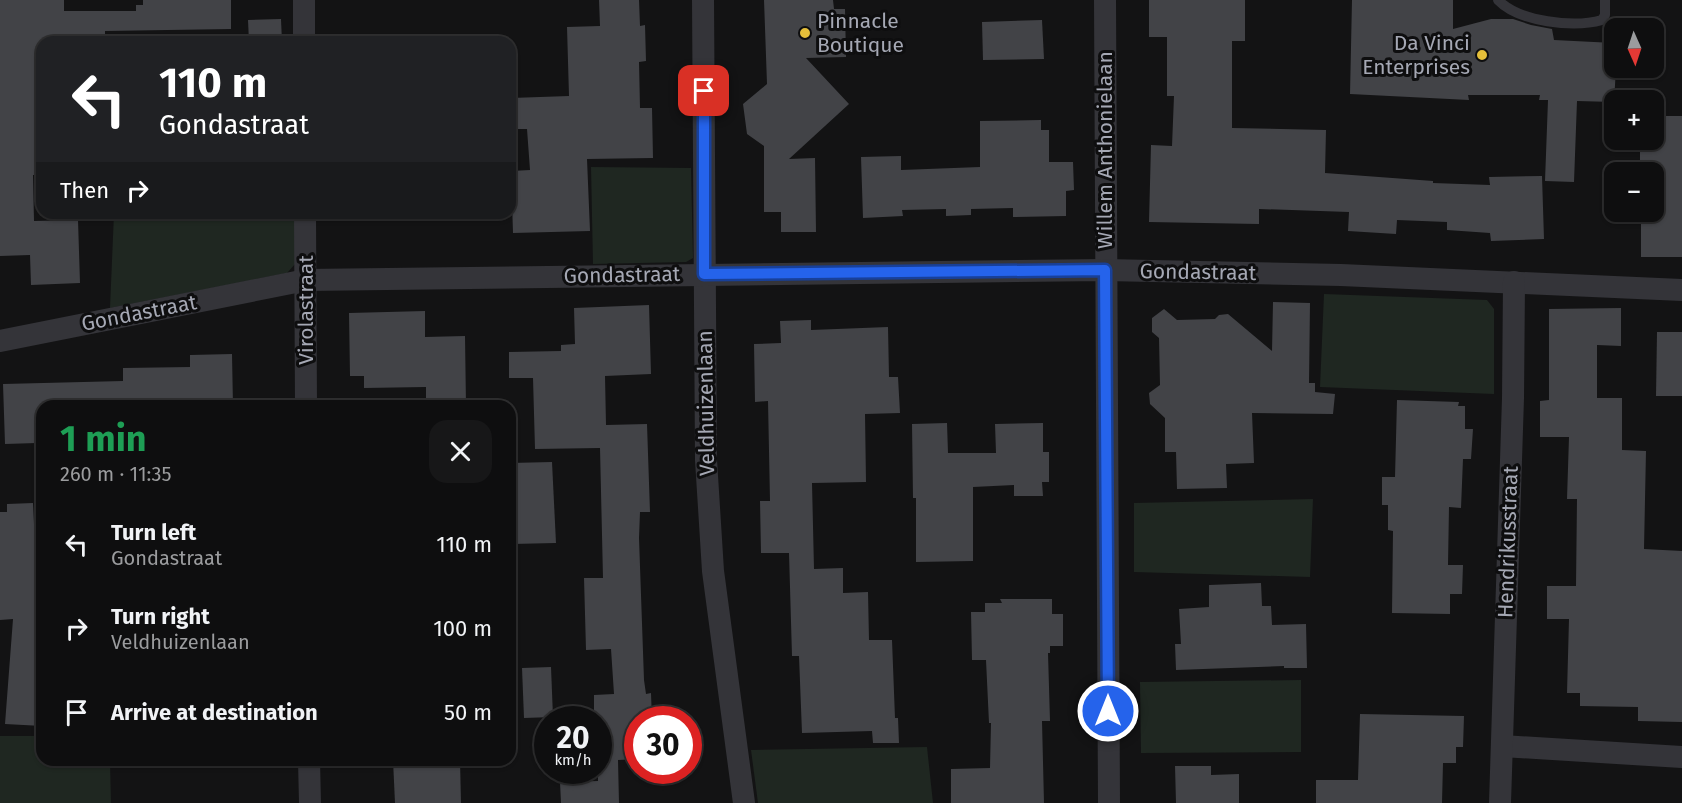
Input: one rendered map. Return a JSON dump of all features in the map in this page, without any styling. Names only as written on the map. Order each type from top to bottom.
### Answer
[{"type":"street","points":[[304,0],[304,36]]},
{"type":"street","name":"Veldhuizenlaan","points":[[703,0],[706,460],[713,571],[744,803]]},
{"type":"street","name":"Willem Anthonielaan","points":[[1105,0],[1108,803]]},
{"type":"street","name":"Virolastraat","points":[[305,219],[306,400]]},
{"type":"street","name":"Gondastraat","points":[[0,341],[306,280],[1105,270],[1341,275],[1682,290]]},
{"type":"street","name":"Hendrikusstraat","points":[[1500,803],[1513,409],[1514,282]]},
{"type":"street","points":[[1502,746],[1682,757]]},
{"type":"street","points":[[309,766],[310,803]]},
{"type":"lane","points":[[1498,0],[1506,8],[1549,22],[1602,20],[1605,15],[1605,0]]},
{"type":"shaded area","points":[[591,167],[691,168],[693,258],[686,262],[593,264]]},
{"type":"shaded area","points":[[114,219],[298,219],[296,263],[287,273],[110,308]]},
{"type":"shaded area","points":[[1324,294],[1487,300],[1494,309],[1494,394],[1320,387]]},
{"type":"shaded area","points":[[1313,499],[1310,577],[1134,572],[1134,503]]},
{"type":"shaded area","points":[[516,663],[517,711],[516,711]]},
{"type":"shaded area","points":[[1301,680],[1301,752],[1141,753],[1140,682]]},
{"type":"shaded area","points":[[0,736],[36,736],[36,766],[110,766],[111,803],[0,803]]},
{"type":"shaded area","points":[[927,747],[933,803],[758,803],[751,750]]},
{"type":"building","points":[[0,0],[64,0],[64,11],[136,11],[136,5],[143,5],[143,0],[231,0],[231,29],[105,31],[105,36],[36,36],[34,221],[78,220],[80,283],[31,285],[30,255],[0,256]]},
{"type":"building","points":[[599,0],[639,0],[640,26],[645,25],[646,61],[639,62],[640,108],[652,108],[653,158],[587,159],[590,231],[513,233],[513,219],[516,219],[516,171],[530,170],[527,129],[516,129],[516,98],[569,96],[567,27],[600,26]]},
{"type":"building","points":[[764,0],[833,0],[834,9],[845,9],[846,57],[806,58],[849,104],[789,159],[815,158],[816,232],[781,232],[781,212],[764,212],[764,146],[747,134],[743,104],[767,84]]},
{"type":"building","points":[[1149,0],[1245,0],[1245,41],[1232,41],[1232,128],[1326,130],[1325,173],[1433,181],[1433,183],[1490,185],[1489,177],[1542,176],[1544,239],[1491,241],[1490,233],[1447,230],[1447,222],[1397,220],[1396,234],[1348,231],[1349,212],[1259,209],[1259,224],[1149,222],[1151,145],[1172,146],[1174,96],[1167,96],[1167,37],[1149,37]]},
{"type":"building","name":"Da Vinci Enterprises","points":[[1352,0],[1453,0],[1453,29],[1491,19],[1513,19],[1552,29],[1554,40],[1604,42],[1604,78],[1615,78],[1615,90],[1604,90],[1604,102],[1577,101],[1574,182],[1545,181],[1548,100],[1539,100],[1540,95],[1468,95],[1469,100],[1350,94]]},
{"type":"building","points":[[281,19],[282,36],[249,36],[248,20]]},
{"type":"building","points":[[1042,20],[1044,59],[983,60],[982,22]]},
{"type":"building","points":[[1664,116],[1682,116],[1682,257],[1641,257],[1641,222],[1664,222],[1664,162],[1640,162],[1640,150],[1664,150]]},
{"type":"building","points":[[1041,120],[1041,130],[1049,130],[1049,162],[1073,162],[1074,190],[1066,191],[1066,216],[1013,217],[1013,208],[971,209],[971,215],[946,216],[946,209],[902,210],[903,216],[863,218],[861,157],[901,156],[901,170],[980,167],[980,121]]},
{"type":"building","points":[[1273,302],[1310,303],[1309,383],[1315,383],[1315,392],[1335,394],[1333,414],[1252,413],[1254,463],[1226,464],[1227,488],[1177,489],[1176,452],[1165,452],[1165,418],[1150,404],[1149,393],[1160,385],[1159,338],[1152,332],[1152,318],[1164,309],[1177,320],[1215,319],[1219,315],[1228,314],[1272,351]]},
{"type":"building","points":[[649,305],[651,374],[605,376],[606,425],[647,424],[650,512],[640,512],[639,538],[644,680],[646,694],[651,693],[651,706],[624,706],[624,760],[618,760],[619,803],[561,803],[560,784],[612,784],[612,706],[594,706],[594,695],[614,694],[611,649],[586,650],[584,578],[603,578],[600,448],[535,449],[533,378],[509,378],[509,352],[561,351],[561,345],[575,344],[574,308]]},
{"type":"building","points":[[1621,308],[1621,346],[1597,345],[1597,398],[1622,398],[1622,450],[1646,451],[1644,549],[1682,551],[1682,722],[1638,721],[1638,707],[1580,706],[1580,693],[1567,693],[1569,619],[1547,619],[1547,586],[1576,586],[1577,499],[1567,499],[1569,437],[1540,437],[1540,401],[1549,400],[1549,309]]},
{"type":"building","points":[[425,311],[425,337],[465,336],[466,400],[426,400],[426,387],[364,388],[364,376],[350,376],[349,313]]},
{"type":"building","points":[[811,320],[811,330],[888,327],[889,377],[898,377],[900,413],[865,414],[866,482],[812,483],[814,569],[843,568],[843,593],[868,592],[869,640],[892,640],[895,718],[898,718],[899,743],[873,743],[872,731],[802,733],[799,656],[792,656],[789,553],[761,553],[760,501],[770,501],[768,401],[755,402],[754,344],[781,343],[780,321]]},
{"type":"building","points":[[1657,332],[1682,332],[1682,396],[1656,396]]},
{"type":"building","points":[[232,354],[233,400],[36,400],[36,443],[5,444],[3,384],[123,381],[123,368],[190,367],[190,355]]},
{"type":"building","points":[[1397,400],[1459,402],[1458,406],[1465,406],[1465,429],[1473,429],[1471,459],[1463,459],[1461,508],[1449,507],[1448,565],[1463,565],[1462,594],[1450,594],[1450,614],[1392,613],[1393,531],[1388,530],[1388,505],[1382,505],[1382,477],[1395,477]]},
{"type":"building","points":[[947,423],[948,453],[996,453],[995,424],[1043,423],[1043,452],[1049,452],[1049,482],[1042,482],[1043,496],[1014,496],[1014,485],[973,487],[973,561],[916,562],[916,498],[913,498],[912,424]]},
{"type":"building","points":[[552,462],[556,543],[516,544],[516,463]]},
{"type":"building","points":[[33,503],[34,524],[36,524],[36,726],[5,724],[13,619],[0,620],[0,512],[7,512],[7,504]]},
{"type":"building","points":[[1261,583],[1262,606],[1271,606],[1272,625],[1306,624],[1307,668],[1284,668],[1284,666],[1176,670],[1175,644],[1181,644],[1179,609],[1209,607],[1209,585]]},
{"type":"building","points":[[1000,599],[1052,599],[1052,614],[1063,614],[1063,646],[1050,646],[1050,653],[1048,653],[1050,721],[1042,721],[1044,803],[951,803],[951,769],[990,768],[991,723],[989,723],[986,660],[972,660],[971,612],[985,612],[985,603],[1002,603]]},
{"type":"building","points":[[551,667],[553,706],[534,706],[534,718],[524,718],[522,668]]},
{"type":"building","points":[[1360,714],[1464,716],[1463,747],[1456,747],[1456,763],[1443,763],[1442,803],[1316,803],[1316,780],[1358,780]]},
{"type":"building","points":[[393,766],[460,766],[461,803],[395,803]]},
{"type":"building","points":[[1175,766],[1211,766],[1211,775],[1239,774],[1239,803],[1176,803]]},
{"type":"place","name":"Pinnacle Boutique","points":[[805,33]]},
{"type":"place","name":"Da Vinci Enterprises","points":[[1482,55]]},
{"type":"route","points":[[704,91],[704,274],[1105,270],[1108,711]]}]
